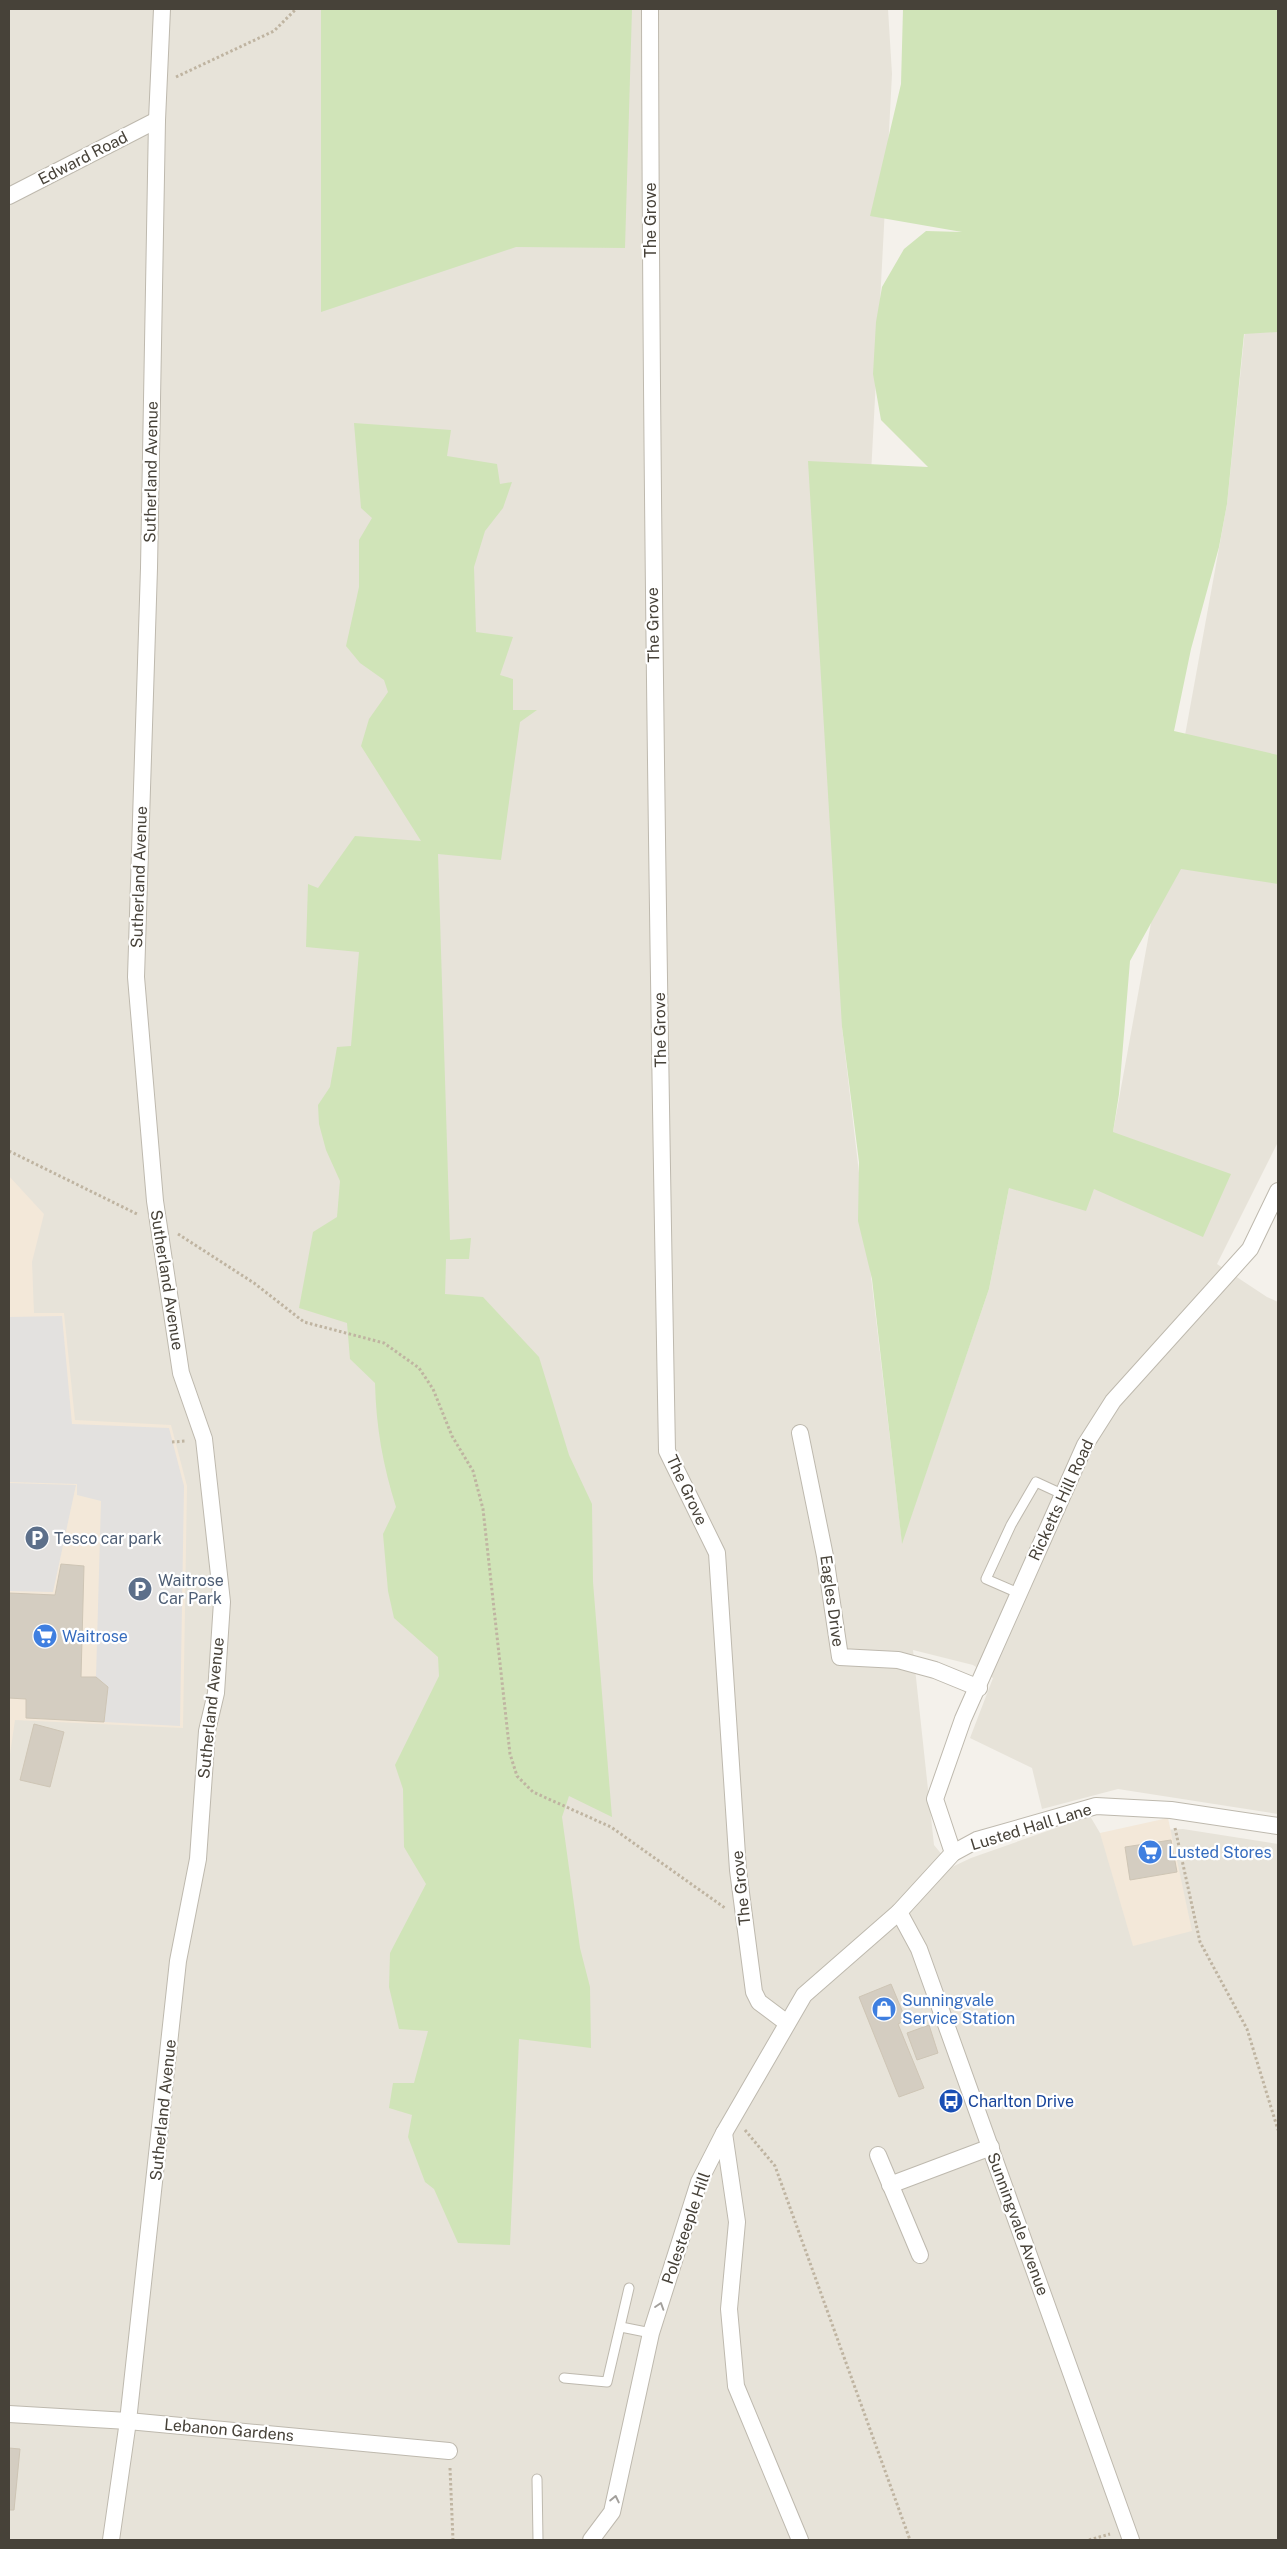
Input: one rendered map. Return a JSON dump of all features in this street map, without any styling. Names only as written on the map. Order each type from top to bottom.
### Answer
[{"type":"street","name":"Sutherland Avenue","points":[[111,2540],[128,2420],[178,1961],[198,1859],[207,1731],[216,1693],[222,1602],[204,1439],[181,1373],[159,1222],[136,977],[149,568],[157,120],[162,9]]},
{"type":"street","name":"The Grove","points":[[650,9],[654,728],[667,1451],[717,1553],[738,1860],[754,1992],[759,2002],[787,2023]]},
{"type":"street","name":"Edward Road","points":[[9,196],[157,120]]},
{"type":"street","name":"Ricketts Hill Road","points":[[953,1853],[935,1799],[963,1720],[979,1688],[1018,1593],[1085,1445],[1113,1401],[1250,1249],[1278,1191]]},
{"type":"street","name":"Eagles Drive","points":[[800,1433],[825,1556],[840,1657],[898,1660],[936,1670],[979,1688]]},
{"type":"street","name":"Lusted Hall Lane","points":[[899,1912],[953,1853],[977,1840],[1096,1806],[1172,1810],[1278,1826]]},
{"type":"street","name":"Polesteeple Hill","points":[[591,2540],[612,2512],[651,2333],[699,2182],[733,2116],[804,1995],[899,1912]]},
{"type":"street","name":"Sunningvale Avenue","points":[[899,1912],[919,1950],[1131,2540]]},
{"type":"street","points":[[724,2133],[737,2222],[729,2309],[736,2386],[800,2540]]},
{"type":"street","points":[[890,2185],[991,2147]]},
{"type":"street","points":[[878,2155],[920,2255]]},
{"type":"street","name":"Lebanon Gardens","points":[[9,2414],[128,2420],[449,2451]]},
{"type":"lane","points":[[1018,1593],[986,1580],[1011,1525],[1036,1482],[1062,1494]]},
{"type":"lane","points":[[564,2378],[607,2382],[622,2327],[629,2288]]},
{"type":"lane","points":[[622,2327],[651,2333]]},
{"type":"lane","points":[[537,2479],[538,2540]]},
{"type":"path","points":[[159,85],[274,31],[296,9]]},
{"type":"path","points":[[9,1151],[134,1214],[159,1222],[247,1278],[304,1322],[384,1343],[419,1368],[433,1389],[452,1436],[473,1471],[483,1509],[510,1754],[517,1776],[533,1792],[612,1826],[745,1920]]},
{"type":"path","points":[[1172,1810],[1200,1942],[1247,2029],[1278,2130]]},
{"type":"path","points":[[733,2116],[775,2166],[910,2540]]},
{"type":"path","points":[[449,2451],[454,2540]]},
{"type":"shaded area","points":[[9,9],[888,9],[892,74],[842,1027],[902,1542],[989,1289],[1009,1188],[1113,1132],[1227,504],[1278,9],[1278,1142],[1217,1264],[1267,1297],[1278,1302],[1278,1814],[1118,1789],[1042,1809],[1032,1768],[970,1738],[993,1678],[973,1665],[913,1650],[934,1845],[952,1867],[971,1858],[1090,1816],[1100,1833],[1183,1829],[1278,1844],[1278,2540],[9,2540]]},
{"type":"shaded area","points":[[9,1176],[44,1214],[32,1262],[34,1313],[64,1313],[75,1420],[171,1425],[187,1486],[183,1728],[15,1720],[9,1761]]},
{"type":"shaded area","name":"Waitrose Car Park","points":[[62,1316],[72,1424],[169,1428],[184,1486],[180,1726],[104,1722],[107,1687],[96,1677],[101,1501],[77,1495],[77,1484],[9,1482],[9,1317]]},
{"type":"shaded area","name":"Tesco car park","points":[[9,1483],[76,1485],[53,1592],[9,1591]]},
{"type":"shaded area","points":[[1168,1818],[1192,1931],[1133,1946],[1100,1833]]},
{"type":"green space","points":[[321,9],[632,9],[625,248],[516,247],[321,312]]},
{"type":"green space","points":[[903,9],[1278,9],[1278,332],[1244,334],[1227,504],[1219,547],[1191,649],[1174,731],[1278,755],[1278,884],[1181,869],[1130,961],[1119,1094],[1113,1132],[1231,1174],[1203,1237],[1094,1189],[1086,1211],[1009,1188],[989,1289],[902,1544],[872,1279],[858,1221],[859,1162],[842,1027],[808,461],[928,467],[881,420],[873,374],[876,322],[882,287],[904,249],[926,231],[962,232],[870,216],[901,84]]},
{"type":"green space","points":[[354,423],[451,430],[447,456],[497,464],[500,484],[512,482],[503,508],[485,531],[474,567],[476,632],[513,637],[500,675],[513,679],[513,710],[537,710],[520,722],[501,860],[438,854],[450,1240],[471,1238],[469,1259],[446,1259],[445,1294],[483,1297],[539,1357],[569,1455],[592,1504],[593,1582],[612,1817],[569,1796],[562,1817],[580,1948],[590,1987],[591,2048],[519,2039],[510,2245],[458,2243],[434,2189],[425,2182],[408,2137],[412,2115],[389,2108],[393,2083],[414,2083],[428,2031],[399,2029],[389,1987],[390,1953],[426,1884],[404,1847],[403,1789],[395,1765],[439,1676],[438,1657],[394,1618],[388,1591],[383,1534],[396,1507],[387,1477],[381,1446],[375,1383],[350,1359],[347,1323],[299,1308],[313,1232],[337,1217],[340,1181],[326,1150],[319,1124],[318,1105],[330,1087],[337,1047],[351,1046],[359,952],[306,947],[308,884],[318,888],[355,836],[421,841],[361,746],[369,719],[388,692],[384,680],[360,663],[346,646],[359,587],[359,540],[372,518],[361,508]]},
{"type":"building","name":"Waitrose","points":[[61,1564],[84,1566],[81,1677],[96,1677],[108,1687],[104,1722],[26,1718],[26,1699],[9,1698],[9,1593],[55,1595]]},
{"type":"building","points":[[34,1724],[64,1732],[50,1787],[20,1780]]},
{"type":"building","points":[[1171,1840],[1177,1872],[1130,1880],[1125,1847]]},
{"type":"building","points":[[891,1984],[906,2020],[898,2024],[924,2088],[899,2097],[859,1997]]},
{"type":"building","points":[[929,2025],[938,2053],[917,2060],[907,2033]]},
{"type":"building","points":[[9,2448],[20,2449],[14,2510],[9,2510]]},
{"type":"place","name":"Tesco car park","points":[[37,1538]]},
{"type":"place","name":"Waitrose Car Park","points":[[140,1589]]},
{"type":"place","name":"Waitrose","points":[[45,1636]]},
{"type":"place","name":"Lusted Stores","points":[[1150,1852]]},
{"type":"place","name":"Sunningvale Service Station","points":[[884,2009]]},
{"type":"place","name":"Charlton Drive","points":[[951,2101]]}]
